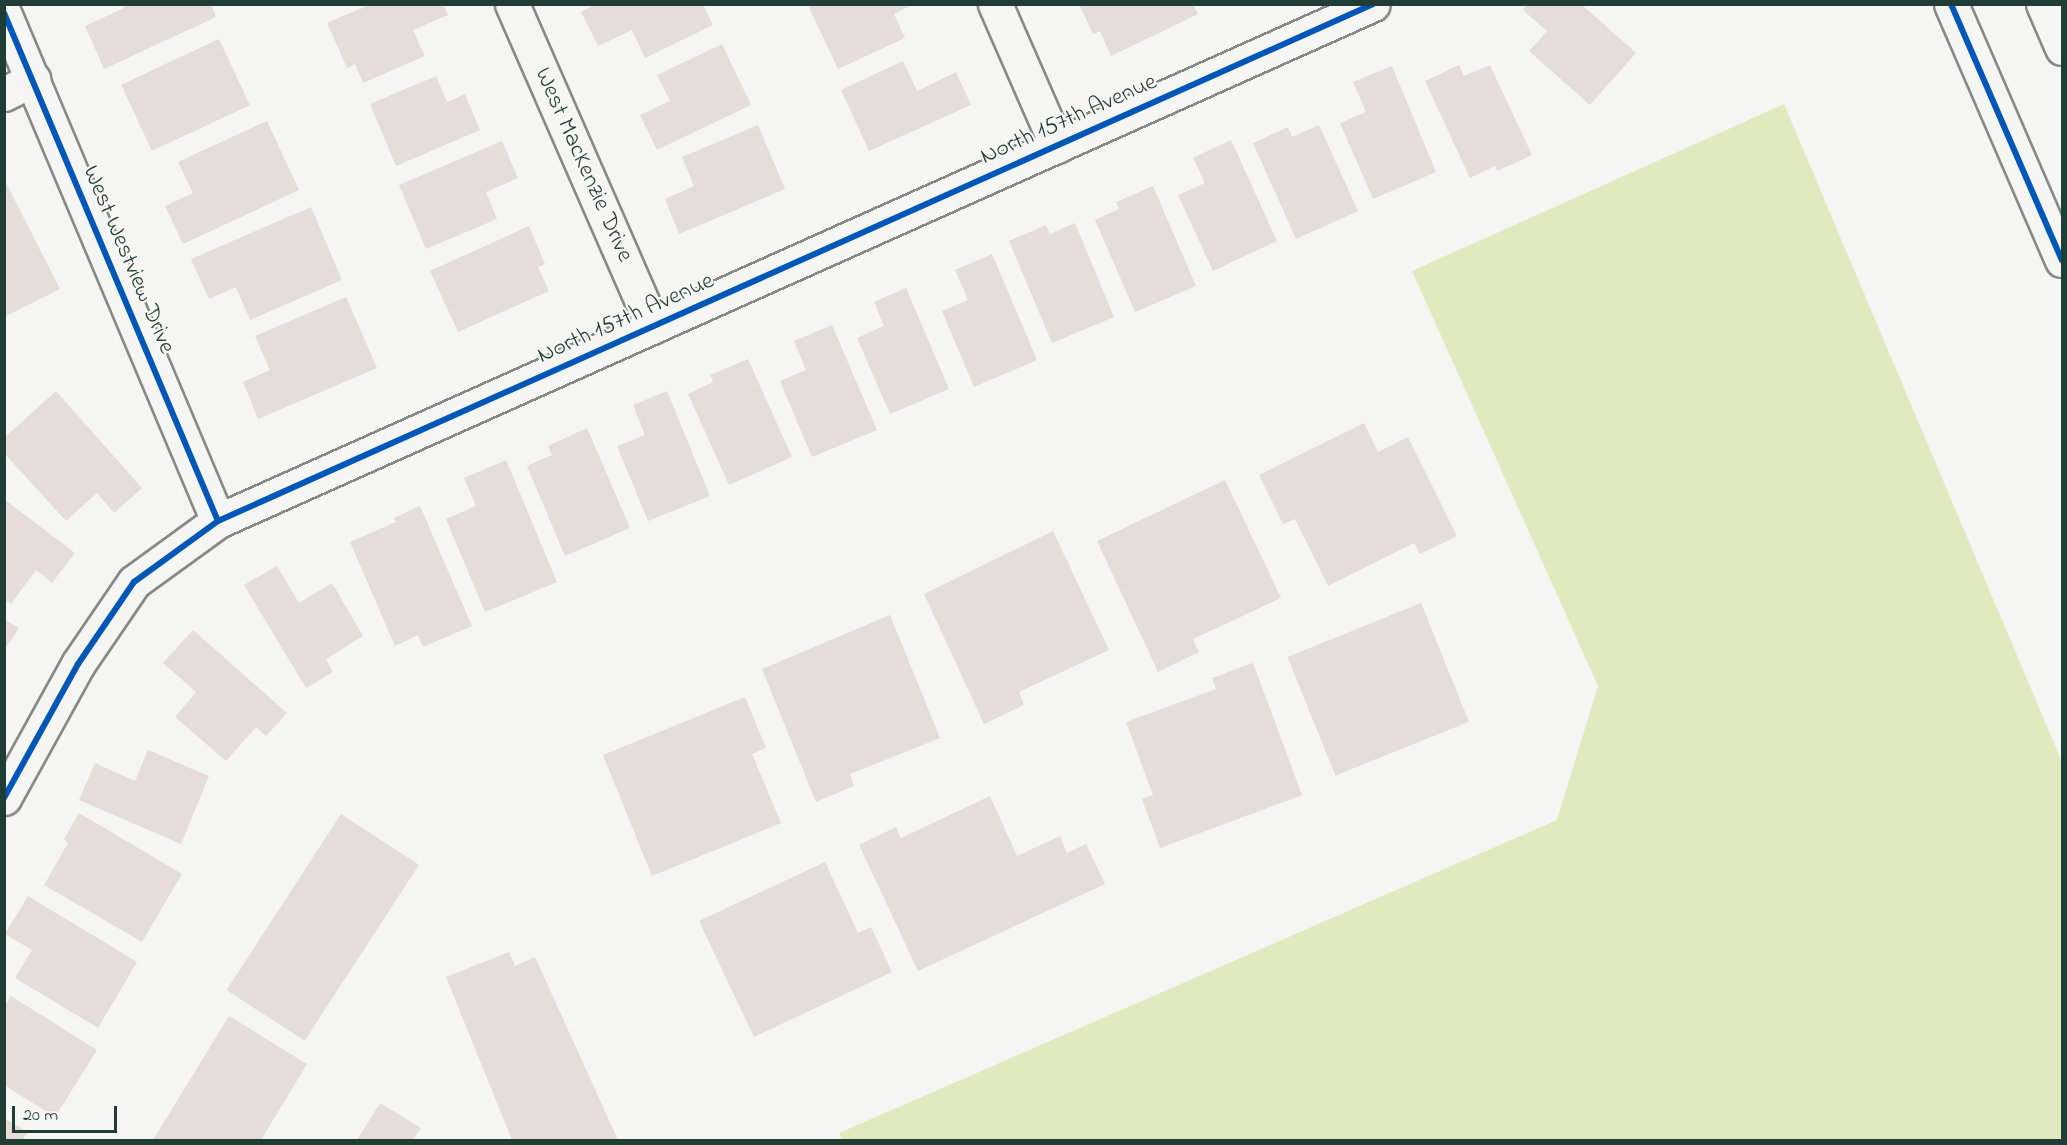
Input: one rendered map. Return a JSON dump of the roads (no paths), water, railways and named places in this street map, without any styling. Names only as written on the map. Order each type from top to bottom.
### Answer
[{"type":"street","name":"West MacKenzie Drive","points":[[512,4],[653,326]]},
{"type":"street","points":[[995,4],[1057,146]]},
{"type":"street","name":"North 157th Avenue","points":[[4,798],[78,664],[134,582],[218,521],[1373,4]]},
{"type":"street","points":[[1951,4],[2062,260]]},
{"type":"street","points":[[2043,4],[2062,48]]},
{"type":"street","name":"West Westview Drive","points":[[4,13],[218,521]]},
{"type":"street","points":[[4,94],[33,79]]}]
